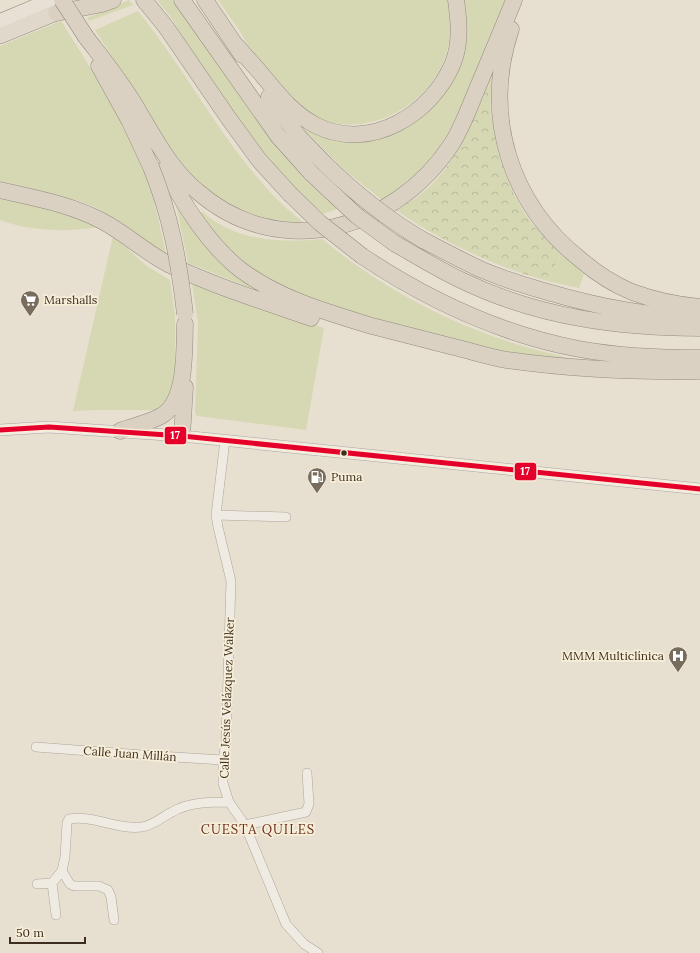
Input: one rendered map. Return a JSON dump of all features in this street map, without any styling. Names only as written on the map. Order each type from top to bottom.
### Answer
[{"type":"highway","points":[[0,36],[56,4],[102,4],[113,0]]},
{"type":"highway","points":[[182,0],[278,136],[312,174],[357,216],[394,243],[431,265],[464,282],[526,305],[586,320],[647,327],[700,328]]},
{"type":"highway","points":[[205,0],[238,47],[259,83],[299,137],[352,190],[379,211],[423,240],[481,269],[520,284],[571,299],[649,314],[700,317]]},
{"type":"highway","points":[[238,47],[280,97],[308,121],[327,129],[348,134],[378,131],[417,112],[440,87],[453,62],[457,50],[459,18],[456,0]]},
{"type":"highway","points":[[56,4],[86,37],[118,78],[172,164],[196,191],[212,204],[246,221],[262,226],[291,231],[317,230],[343,226],[378,212],[403,196],[429,173],[450,146],[462,126],[514,0]]},
{"type":"highway","points":[[519,0],[500,75],[500,113],[508,154],[522,189],[533,209],[556,239],[595,272],[616,284],[648,297],[671,303],[700,307]]},
{"type":"highway","points":[[148,5],[171,33],[227,116],[259,160],[290,194],[320,223],[362,256],[411,287],[443,303],[480,320],[517,333],[578,349],[637,356],[700,358]]},
{"type":"highway","points":[[86,37],[108,83],[130,122],[151,167],[161,192],[176,248],[185,319],[187,366],[182,436]]},
{"type":"highway","points":[[155,137],[169,174],[199,224],[224,254],[251,277],[295,300],[329,313],[387,330],[505,359]]},
{"type":"highway","points":[[0,190],[63,205],[88,214],[104,221],[168,264],[207,280],[326,323],[384,340],[456,355],[617,370],[700,371]]},
{"type":"highway","points":[[120,431],[161,416],[169,411],[175,402],[180,388],[182,374],[185,319]]},
{"type":"main road","points":[[0,21],[56,4],[88,0]]},
{"type":"street","points":[[0,430],[49,427],[182,436],[700,489]]},
{"type":"street","name":"Calle Jesús Velázquez Walker","points":[[225,440],[216,515],[231,581],[226,742],[223,760],[223,783],[229,802],[245,825],[286,924],[304,944],[318,953]]},
{"type":"street","points":[[216,515],[286,517]]},
{"type":"street","name":"Calle Juan Millán","points":[[36,747],[223,760]]},
{"type":"street","points":[[245,825],[306,812],[309,804],[306,772]]},
{"type":"street","points":[[37,884],[52,883],[62,871],[65,857],[67,823],[69,819],[77,818],[97,820],[114,825],[143,827],[157,822],[172,812],[186,806],[209,802],[229,802]]},
{"type":"street","points":[[62,871],[70,884],[74,886],[99,886],[108,890],[111,897],[114,920]]},
{"type":"street","points":[[52,883],[56,915]]},
{"type":"green space","points":[[129,0],[133,5],[89,21],[87,18]]},
{"type":"green space","points":[[157,0],[172,0],[276,144],[306,181],[337,209],[323,214],[290,184],[261,152],[205,74],[173,20]]},
{"type":"green space","points":[[218,0],[449,0],[449,45],[438,72],[425,91],[407,106],[388,117],[366,123],[344,124],[322,120],[296,105],[260,64]]},
{"type":"green space","points":[[463,0],[506,0],[462,104],[446,136],[422,168],[382,200],[342,168],[304,129],[307,127],[334,139],[435,102]]},
{"type":"green space","points":[[138,11],[155,33],[235,150],[271,193],[305,224],[267,219],[231,206],[218,199],[187,174],[165,143],[95,30]]},
{"type":"green space","points":[[61,21],[117,112],[146,175],[152,192],[166,253],[157,249],[99,209],[82,202],[0,181],[0,46]]},
{"type":"green space","points":[[492,74],[491,106],[493,125],[505,172],[526,215],[535,227],[561,254],[547,281],[507,268],[468,252],[413,222],[396,210],[414,199],[429,187],[442,174],[453,159],[470,126]]},
{"type":"green space","points":[[170,191],[266,294],[188,263],[177,209]]},
{"type":"green space","points":[[0,197],[67,214],[100,227],[75,230],[50,230],[12,224],[0,220]]},
{"type":"green space","points":[[203,212],[215,222],[229,229],[259,238],[291,241],[322,239],[380,281],[412,300],[444,316],[511,342],[581,360],[498,352],[320,304],[261,275],[239,258],[217,237],[201,213]]},
{"type":"green space","points":[[113,236],[148,267],[170,280],[175,316],[175,376],[173,395],[157,410],[73,411]]},
{"type":"green space","points":[[561,254],[584,274],[579,288],[547,281]]},
{"type":"green space","points":[[192,284],[324,328],[306,430],[197,416],[195,413],[198,322]]},
{"type":"transit line","name":"17","points":[[0,430],[49,427],[182,436],[700,489]]},
{"type":"place","name":"Marshalls","points":[[30,317]]},
{"type":"place","name":"Puma","points":[[317,494]]},
{"type":"place","name":"MMM Multiclínica","points":[[678,673]]},
{"type":"district","name":"CUESTA QUILES","points":[[258,829]]}]
